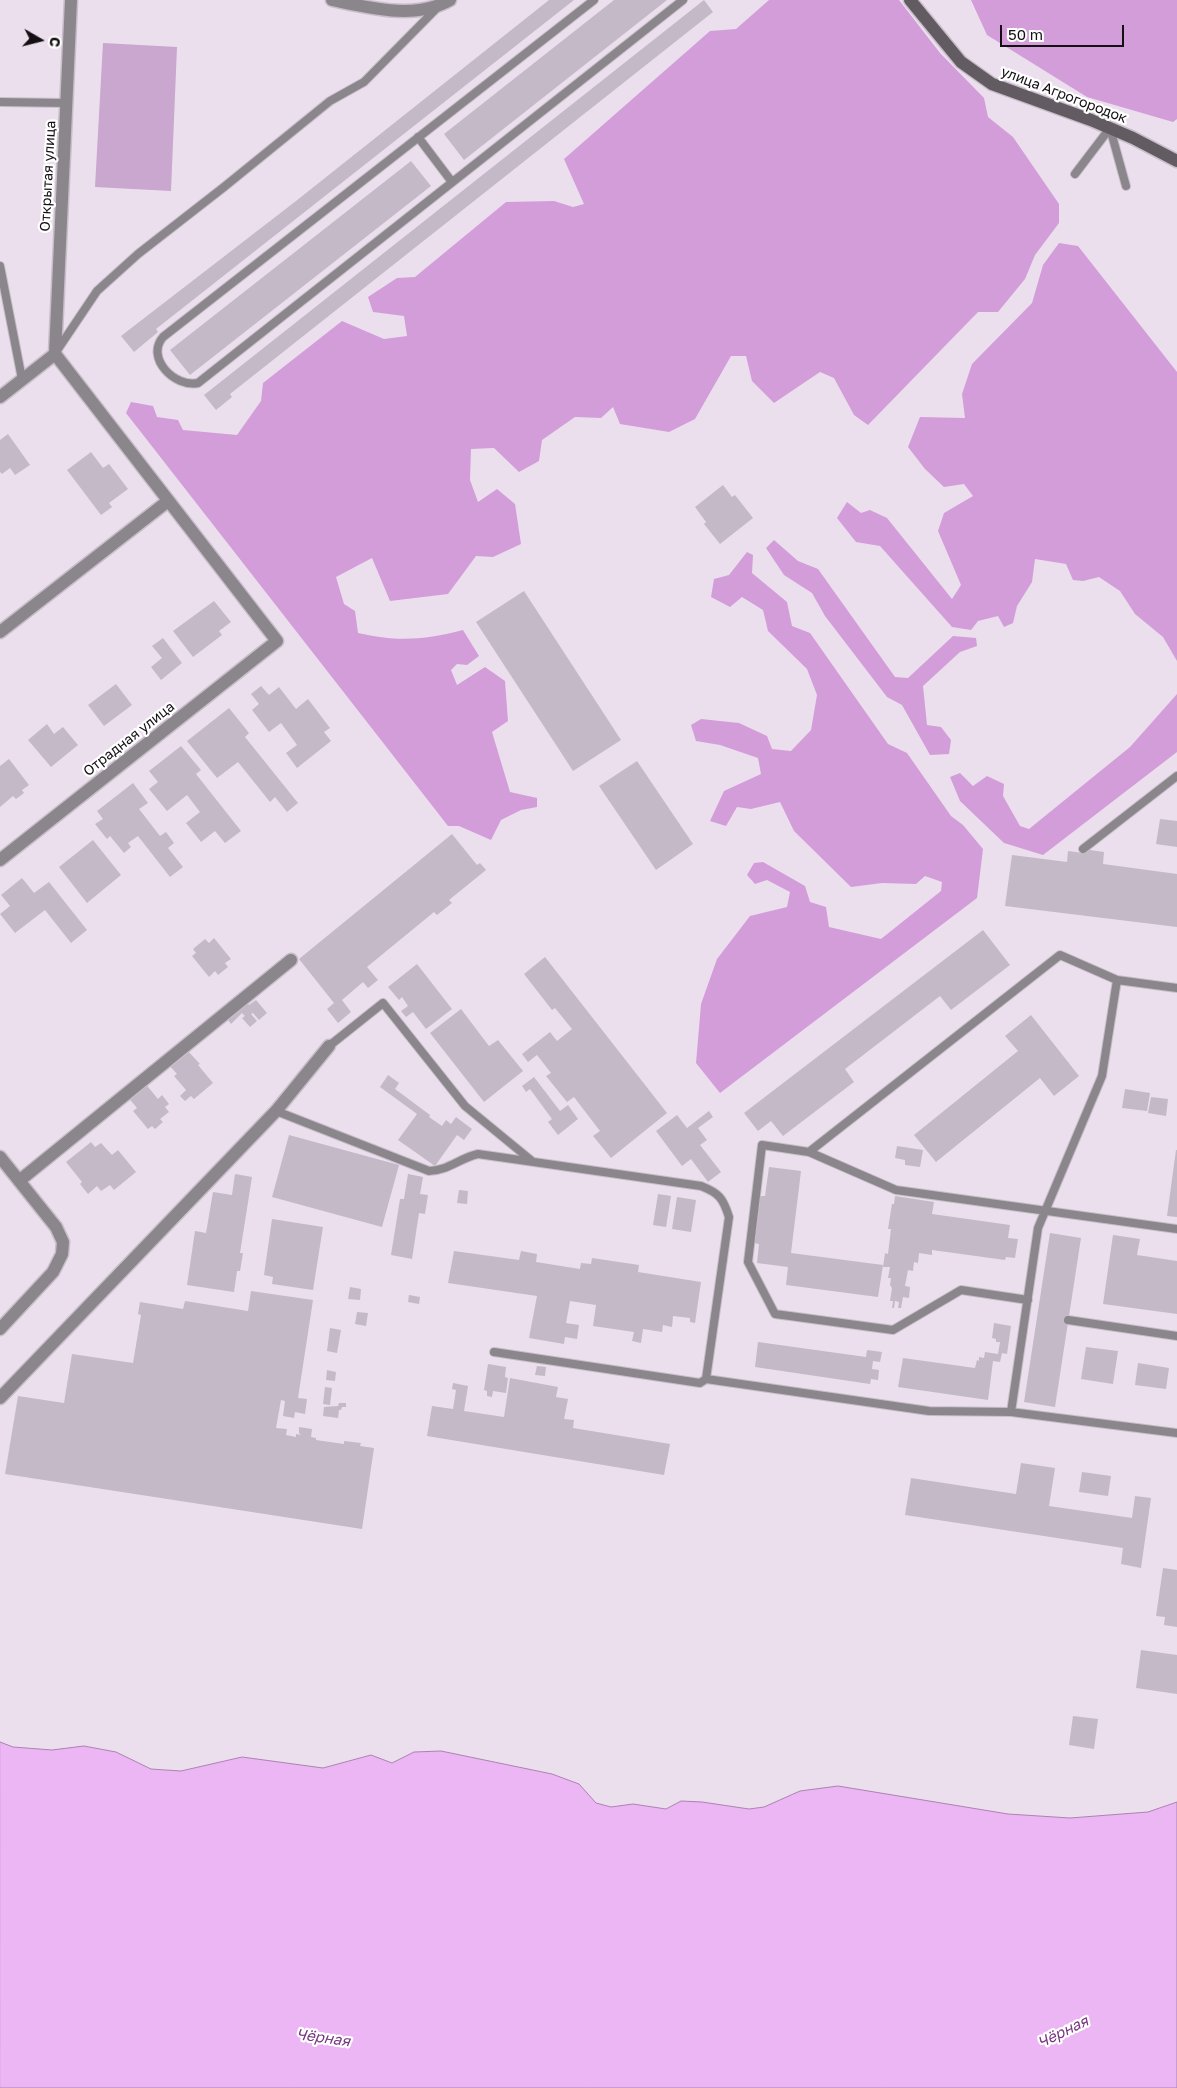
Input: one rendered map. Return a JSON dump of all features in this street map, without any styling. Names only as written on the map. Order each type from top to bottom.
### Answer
[{"type":"street","name":"Открытая улица","points":[[55,354],[71,0]]},
{"type":"street","points":[[332,0],[394,10],[419,11],[445,3]]},
{"type":"street","name":"улица Агрогородок","points":[[910,0],[961,62],[992,84],[1110,128],[1177,161]]},
{"type":"street","points":[[0,396],[55,354],[168,501],[0,632]]},
{"type":"street","name":"Отрадная улица","points":[[0,860],[277,641],[168,501]]},
{"type":"street","points":[[19,1181],[291,960]]},
{"type":"street","points":[[0,1398],[276,1111],[329,1046]]},
{"type":"street","points":[[0,1157],[56,1227],[63,1242],[62,1254],[53,1272],[0,1329]]},
{"type":"lane","points":[[594,0],[163,337],[158,343],[158,356],[171,376],[190,385],[198,383],[683,0]]},
{"type":"lane","points":[[55,354],[97,291],[104,284],[138,254],[330,101],[364,82],[445,3]]},
{"type":"lane","points":[[0,102],[66,104]]},
{"type":"lane","points":[[1076,174],[1110,128]]},
{"type":"lane","points":[[1110,128],[1126,186]]},
{"type":"lane","points":[[418,137],[452,182]]},
{"type":"lane","points":[[0,266],[22,379]]},
{"type":"lane","points":[[1084,849],[1177,776]]},
{"type":"lane","points":[[808,1152],[1060,955],[1116,980],[1177,988]]},
{"type":"lane","points":[[1010,1412],[1038,1228],[1102,1076],[1116,980]]},
{"type":"lane","points":[[329,1046],[382,1002],[465,1106],[533,1161]]},
{"type":"lane","points":[[276,1111],[429,1170],[446,1168],[466,1156],[478,1154],[701,1186],[715,1191],[724,1201],[729,1217],[706,1379]]},
{"type":"lane","points":[[1028,1300],[961,1290],[892,1330],[775,1314],[748,1262],[762,1145],[808,1152],[896,1190],[1177,1229]]},
{"type":"lane","points":[[1068,1320],[1177,1336]]},
{"type":"lane","points":[[494,1352],[700,1383],[706,1379],[928,1411],[1010,1412],[1177,1434]]},
{"type":"shaded area","points":[[769,0],[899,0],[940,53],[984,98],[988,117],[1013,137],[1059,204],[1059,223],[1035,255],[1025,279],[998,312],[978,312],[868,425],[854,415],[834,378],[820,372],[774,403],[752,381],[746,356],[731,356],[695,419],[669,432],[620,424],[613,407],[601,418],[575,417],[542,440],[539,461],[519,472],[494,448],[471,449],[470,480],[478,502],[497,489],[515,504],[521,544],[493,557],[476,556],[448,594],[390,601],[372,558],[336,577],[344,604],[355,611],[358,633],[386,638],[411,639],[463,630],[479,656],[467,665],[457,664],[451,670],[457,685],[485,667],[505,681],[508,721],[492,732],[510,792],[537,798],[537,807],[521,810],[501,820],[491,840],[459,826],[448,826],[126,413],[131,402],[153,406],[157,417],[178,420],[183,430],[237,435],[261,401],[263,383],[342,321],[384,339],[407,336],[404,316],[373,312],[368,297],[397,278],[415,277],[506,202],[554,201],[573,207],[584,204],[564,159],[710,31],[736,29]]},
{"type":"shaded area","points":[[971,0],[1177,0],[1177,119],[1173,122],[1087,97],[987,35]]},
{"type":"shaded area","points":[[103,43],[177,47],[171,191],[95,187]]},
{"type":"shaded area","points":[[1059,243],[1078,246],[1177,372],[1177,661],[1163,637],[1135,614],[1120,591],[1099,577],[1083,581],[1073,580],[1066,564],[1035,559],[1032,582],[1017,606],[1013,623],[1004,627],[998,616],[978,621],[971,630],[952,627],[880,546],[856,542],[837,518],[847,502],[861,513],[870,510],[887,518],[952,599],[961,585],[938,531],[944,513],[973,496],[964,484],[944,487],[925,469],[908,447],[920,417],[965,418],[962,394],[972,364],[1032,303],[1043,265]]},
{"type":"shaded area","points":[[774,540],[798,561],[818,569],[895,677],[908,678],[953,636],[976,638],[977,646],[960,652],[923,686],[927,725],[941,727],[951,740],[949,754],[930,755],[902,705],[887,697],[825,616],[812,593],[784,575],[766,548]]},
{"type":"shaded area","points":[[747,552],[753,555],[752,573],[787,602],[792,626],[810,633],[888,744],[907,753],[951,816],[963,825],[983,849],[977,898],[720,1093],[696,1063],[701,1004],[717,959],[750,916],[787,907],[790,892],[767,880],[755,884],[747,875],[754,863],[763,862],[805,886],[810,902],[826,907],[829,927],[881,939],[941,891],[942,882],[925,876],[916,884],[882,883],[851,887],[794,831],[780,802],[751,809],[737,807],[726,826],[710,821],[724,791],[761,774],[758,758],[720,745],[696,741],[691,725],[701,719],[739,723],[767,736],[772,749],[791,751],[811,730],[817,695],[807,669],[768,631],[763,610],[742,597],[730,607],[711,597],[714,579],[729,575]]},
{"type":"shaded area","points":[[1177,694],[1177,752],[1043,855],[1004,843],[960,801],[950,777],[960,773],[973,786],[987,776],[1004,784],[1003,796],[1020,826],[1029,829],[1130,747]]},
{"type":"water","name":"Чёрная","points":[[0,1742],[13,1747],[52,1750],[84,1746],[116,1752],[151,1769],[181,1771],[242,1757],[323,1768],[371,1755],[392,1763],[414,1752],[441,1751],[552,1774],[579,1784],[596,1803],[611,1807],[633,1804],[666,1809],[681,1801],[749,1809],[764,1807],[800,1791],[838,1786],[1008,1814],[1070,1818],[1148,1812],[1177,1802],[1177,2088],[0,2088]]},
{"type":"building","points":[[549,0],[574,0],[156,329],[158,332],[134,352],[121,336],[296,201]]},
{"type":"building","points":[[614,0],[667,0],[464,160],[444,134]]},
{"type":"building","points":[[704,0],[713,12],[230,394],[232,397],[216,410],[204,395]]},
{"type":"building","points":[[411,161],[431,186],[190,375],[170,350]]},
{"type":"building","points":[[8,434],[30,465],[15,475],[10,468],[2,474],[0,472],[0,440]]},
{"type":"building","points":[[91,452],[103,468],[109,464],[128,489],[109,503],[112,507],[101,515],[67,470]]},
{"type":"building","points":[[723,485],[732,497],[735,495],[753,518],[720,544],[704,524],[706,522],[695,507]]},
{"type":"building","points":[[524,591],[621,740],[573,771],[476,622]]},
{"type":"building","points":[[214,601],[231,622],[219,631],[222,635],[193,657],[173,631]]},
{"type":"building","points":[[163,638],[182,663],[161,680],[151,667],[162,658],[152,646]]},
{"type":"building","points":[[116,684],[132,705],[104,726],[88,705]]},
{"type":"building","points":[[261,686],[269,695],[279,687],[296,709],[308,699],[330,728],[324,732],[331,741],[297,768],[286,753],[297,745],[281,723],[269,732],[252,710],[259,704],[251,694]]},
{"type":"building","points":[[229,708],[249,733],[245,737],[298,803],[287,812],[275,797],[270,802],[238,762],[217,778],[187,741]]},
{"type":"building","points":[[47,724],[54,734],[63,727],[78,745],[51,767],[28,740]]},
{"type":"building","points":[[181,746],[201,770],[196,774],[241,831],[225,843],[215,831],[201,842],[186,823],[200,812],[187,795],[167,811],[149,789],[158,782],[149,771]]},
{"type":"building","points":[[9,759],[29,785],[22,790],[24,793],[16,799],[13,796],[0,807],[0,766]]},
{"type":"building","points":[[637,761],[693,844],[656,870],[599,786]]},
{"type":"building","points":[[133,783],[148,803],[139,809],[160,836],[166,832],[174,843],[168,848],[183,867],[170,877],[138,836],[128,843],[131,847],[124,853],[110,836],[107,839],[95,824],[103,819],[97,811]]},
{"type":"building","points":[[1160,819],[1177,821],[1177,847],[1156,844]]},
{"type":"building","points":[[452,834],[477,865],[480,863],[486,870],[449,900],[452,903],[437,915],[434,912],[367,967],[378,980],[368,988],[363,982],[342,1000],[351,1012],[338,1023],[327,1009],[334,1003],[299,959]]},
{"type":"building","points":[[93,840],[121,875],[87,903],[59,867]]},
{"type":"building","points":[[1083,849],[1104,852],[1103,864],[1177,874],[1177,927],[1005,906],[1012,855],[1067,862],[1068,851],[1083,853]]},
{"type":"building","points":[[22,878],[34,893],[49,882],[87,930],[71,943],[45,910],[15,933],[0,914],[10,906],[1,895]]},
{"type":"building","points":[[983,930],[1010,965],[951,1010],[940,996],[845,1069],[854,1082],[783,1136],[771,1121],[758,1131],[744,1113]]},
{"type":"building","points":[[214,938],[231,959],[225,963],[228,967],[218,975],[215,971],[209,977],[192,956],[196,953],[193,949],[205,939],[209,943]]},
{"type":"building","points":[[545,957],[667,1113],[611,1158],[593,1136],[600,1131],[574,1097],[567,1102],[546,1076],[551,1073],[537,1055],[528,1062],[522,1054],[550,1032],[557,1041],[572,1029],[555,1008],[552,1010],[524,974]]},
{"type":"building","points":[[417,964],[452,1009],[426,1029],[413,1012],[406,1017],[401,1011],[408,1006],[402,997],[399,1000],[388,987]]},
{"type":"building","points":[[256,1000],[267,1013],[259,1020],[253,1013],[251,1014],[257,1021],[250,1027],[242,1018],[245,1016],[242,1013],[231,1024],[226,1017],[246,1001],[249,1005]]},
{"type":"building","points":[[461,1009],[489,1046],[498,1040],[523,1071],[484,1102],[430,1033]]},
{"type":"building","points":[[1031,1015],[1079,1076],[1054,1096],[1040,1078],[936,1162],[914,1135],[1018,1051],[1005,1036]]},
{"type":"building","points":[[186,1049],[200,1064],[198,1065],[213,1083],[194,1099],[191,1096],[185,1101],[180,1096],[186,1090],[174,1076],[177,1074],[168,1064]]},
{"type":"building","points":[[388,1075],[399,1083],[395,1089],[442,1126],[446,1120],[451,1124],[456,1117],[472,1129],[464,1140],[457,1135],[435,1166],[398,1140],[417,1114],[380,1087]]},
{"type":"building","points":[[534,1077],[560,1111],[568,1105],[578,1119],[558,1135],[548,1122],[552,1119],[530,1089],[526,1092],[522,1086]]},
{"type":"building","points":[[144,1082],[158,1099],[162,1095],[169,1104],[165,1107],[169,1112],[160,1119],[163,1122],[155,1129],[152,1126],[148,1129],[133,1111],[137,1108],[127,1096]]},
{"type":"building","points":[[1125,1089],[1150,1093],[1147,1111],[1122,1108]]},
{"type":"building","points":[[1151,1097],[1168,1099],[1166,1116],[1148,1113]]},
{"type":"building","points":[[709,1111],[713,1117],[698,1128],[707,1140],[700,1145],[721,1172],[708,1182],[691,1159],[682,1166],[656,1131],[677,1115],[687,1128]]},
{"type":"building","points":[[289,1135],[399,1165],[382,1227],[272,1197]]},
{"type":"building","points":[[91,1142],[95,1147],[101,1143],[112,1155],[118,1150],[136,1172],[114,1190],[110,1185],[101,1191],[97,1186],[88,1194],[80,1184],[82,1182],[66,1162]]},
{"type":"building","points":[[897,1146],[923,1150],[920,1167],[905,1165],[905,1160],[895,1158]]},
{"type":"building","points":[[1177,1150],[1177,1217],[1167,1216]]},
{"type":"building","points":[[769,1167],[801,1171],[791,1253],[883,1265],[878,1297],[786,1285],[788,1267],[757,1263],[759,1244],[754,1243],[760,1196],[765,1196]]},
{"type":"building","points":[[235,1174],[252,1177],[240,1253],[243,1253],[240,1271],[237,1271],[234,1292],[187,1285],[195,1231],[206,1233],[213,1192],[232,1195]]},
{"type":"building","points":[[408,1174],[423,1177],[420,1194],[428,1195],[425,1214],[419,1213],[412,1259],[391,1255],[400,1199],[404,1199]]},
{"type":"building","points":[[459,1190],[468,1191],[467,1204],[457,1203]]},
{"type":"building","points":[[658,1194],[671,1196],[666,1227],[653,1225]]},
{"type":"building","points":[[895,1196],[934,1202],[932,1214],[1010,1225],[1008,1238],[1018,1239],[1015,1258],[1006,1257],[1005,1260],[932,1250],[932,1255],[919,1253],[918,1263],[914,1262],[913,1271],[908,1270],[905,1286],[910,1287],[909,1298],[903,1297],[901,1308],[898,1308],[899,1302],[895,1301],[894,1308],[892,1308],[893,1301],[890,1301],[891,1278],[888,1278],[890,1267],[883,1267],[885,1253],[888,1254],[891,1229],[888,1229]]},
{"type":"building","points":[[677,1197],[696,1200],[691,1232],[672,1229]]},
{"type":"building","points":[[272,1219],[323,1227],[313,1290],[272,1284],[273,1277],[264,1275]]},
{"type":"building","points":[[1050,1233],[1081,1238],[1055,1407],[1024,1402]]},
{"type":"building","points":[[1113,1235],[1140,1239],[1137,1255],[1177,1261],[1177,1314],[1103,1304]]},
{"type":"building","points":[[454,1251],[519,1260],[521,1251],[537,1254],[536,1262],[580,1269],[581,1263],[591,1264],[592,1258],[639,1265],[638,1272],[701,1282],[695,1323],[690,1322],[690,1318],[673,1316],[672,1327],[663,1325],[662,1332],[643,1329],[641,1343],[632,1341],[634,1332],[593,1326],[596,1305],[570,1301],[566,1323],[579,1325],[577,1339],[565,1337],[564,1344],[529,1338],[537,1296],[448,1283]]},
{"type":"building","points":[[350,1287],[361,1289],[360,1300],[348,1299]]},
{"type":"building","points":[[251,1291],[313,1300],[298,1398],[307,1399],[305,1414],[295,1412],[294,1418],[283,1416],[285,1401],[281,1400],[276,1428],[287,1429],[286,1435],[296,1437],[296,1434],[301,1435],[299,1427],[312,1429],[311,1437],[316,1438],[316,1440],[344,1444],[344,1441],[361,1443],[360,1446],[374,1448],[362,1529],[5,1474],[18,1396],[64,1403],[72,1354],[133,1363],[141,1315],[138,1314],[140,1302],[183,1309],[185,1301],[248,1311]]},
{"type":"building","points":[[409,1295],[420,1297],[419,1304],[408,1302]]},
{"type":"building","points":[[357,1312],[368,1313],[366,1326],[355,1324]]},
{"type":"building","points":[[994,1323],[1011,1326],[1007,1354],[1002,1353],[1000,1362],[993,1361],[988,1400],[898,1387],[903,1358],[975,1368],[977,1360],[979,1361],[979,1357],[984,1358],[985,1352],[998,1354],[1000,1342],[996,1342],[996,1339],[992,1338]]},
{"type":"building","points":[[330,1328],[341,1330],[337,1353],[327,1351]]},
{"type":"building","points":[[758,1342],[866,1357],[867,1350],[882,1352],[880,1362],[873,1361],[872,1369],[879,1370],[878,1380],[871,1379],[870,1384],[755,1367]]},
{"type":"building","points":[[1086,1347],[1118,1351],[1113,1384],[1081,1379]]},
{"type":"building","points":[[1138,1363],[1169,1368],[1166,1389],[1135,1385]]},
{"type":"building","points":[[488,1364],[506,1367],[505,1377],[508,1378],[506,1393],[493,1391],[492,1397],[487,1396],[487,1391],[484,1390]]},
{"type":"building","points":[[537,1366],[546,1367],[545,1376],[535,1375]]},
{"type":"building","points":[[327,1370],[336,1372],[335,1381],[326,1380]]},
{"type":"building","points":[[510,1378],[558,1387],[556,1397],[568,1399],[564,1419],[574,1420],[573,1428],[670,1444],[664,1475],[427,1436],[432,1406],[453,1409],[456,1390],[452,1389],[453,1383],[468,1386],[464,1411],[504,1417]]},
{"type":"building","points":[[325,1387],[332,1388],[330,1405],[323,1404]]},
{"type":"building","points":[[339,1403],[346,1403],[346,1407],[342,1407],[339,1410],[338,1418],[323,1416],[324,1407],[338,1406]]},
{"type":"building","points":[[1021,1463],[1055,1468],[1049,1506],[1132,1518],[1135,1496],[1151,1498],[1141,1568],[1121,1564],[1123,1548],[905,1515],[911,1478],[1016,1494]]},
{"type":"building","points":[[1082,1472],[1111,1476],[1108,1496],[1079,1492]]},
{"type":"building","points":[[1163,1568],[1177,1570],[1177,1627],[1164,1625],[1165,1617],[1156,1616]]},
{"type":"building","points":[[1141,1650],[1177,1655],[1177,1694],[1136,1688]]},
{"type":"building","points":[[1073,1716],[1098,1719],[1094,1749],[1069,1745]]}]
